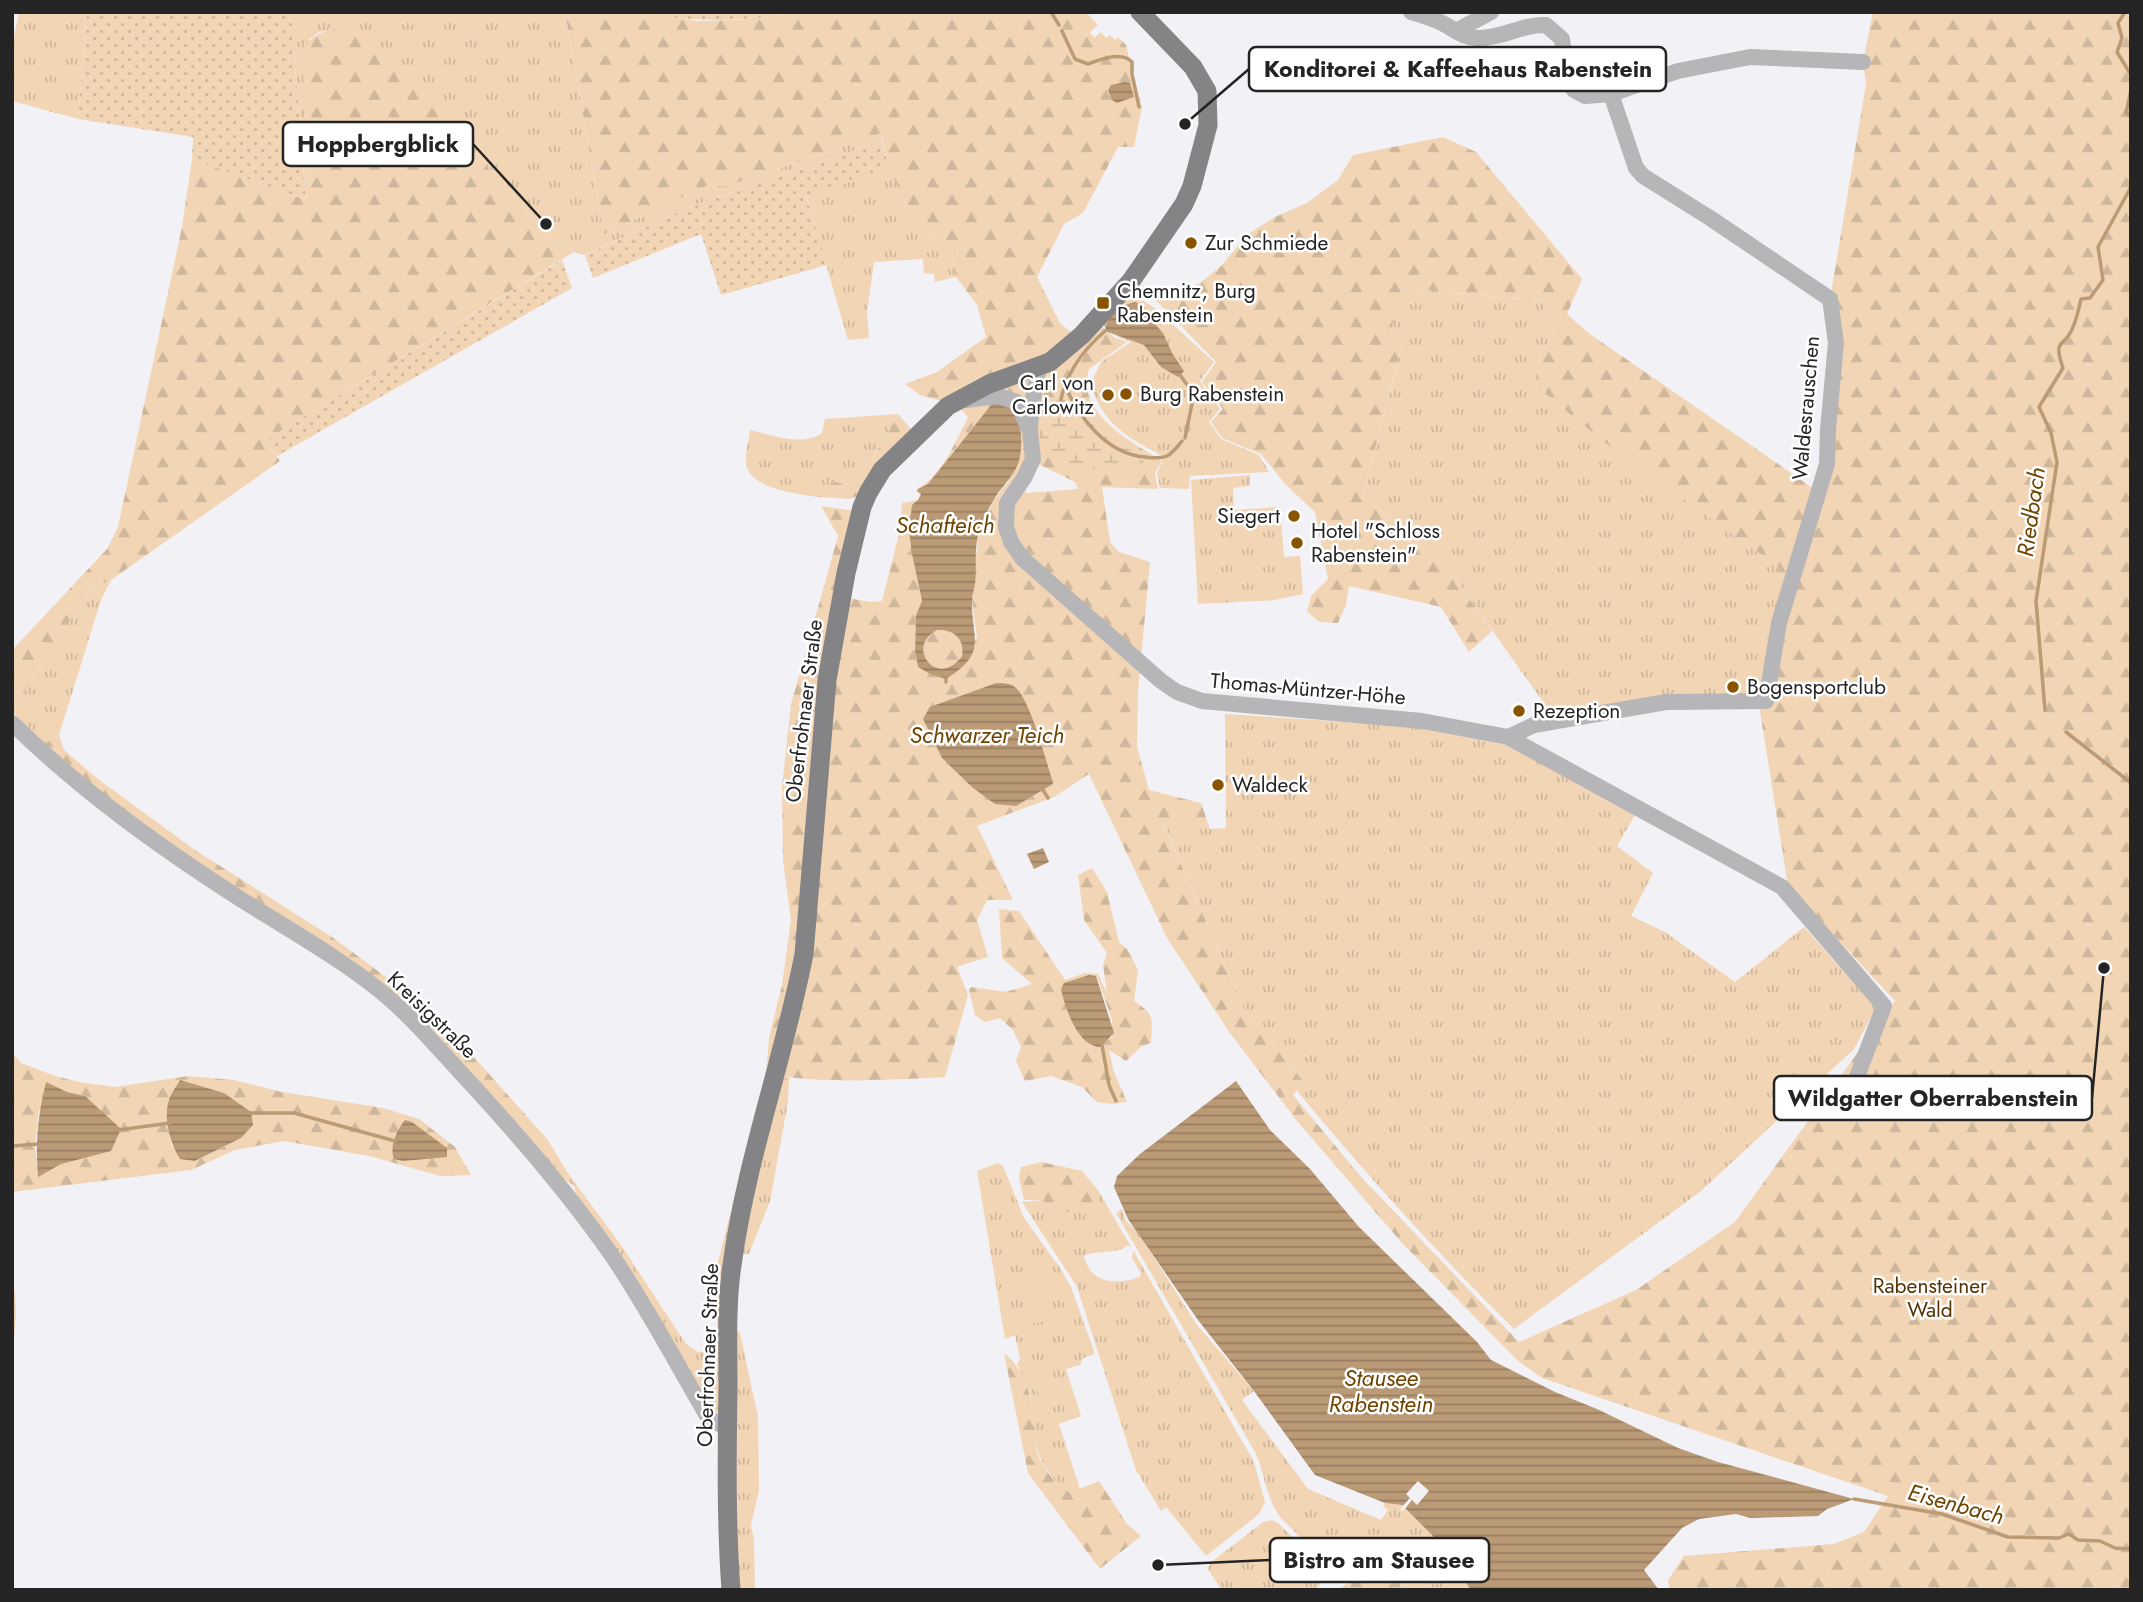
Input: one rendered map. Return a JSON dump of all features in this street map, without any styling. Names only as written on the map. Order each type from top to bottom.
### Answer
[{"type":"main road","name":"Oberfrohnaer Straße","points":[[731,1590],[726,1518],[732,1266],[804,954],[827,680],[846,573],[862,507],[882,470],[948,406],[989,384],[1051,362],[1082,335],[1131,281],[1184,204],[1200,161],[1208,125],[1207,91],[1186,58],[1140,12]]},
{"type":"street","points":[[1411,12],[1441,22],[1466,37],[1478,38],[1504,34],[1534,24],[1546,25],[1562,39],[1567,80],[1574,90],[1585,96],[1611,94],[1678,71],[1750,57],[1863,62]]},
{"type":"street","points":[[1455,31],[1491,12]]},
{"type":"street","name":"Waldesrauschen","points":[[1508,737],[1534,725],[1666,702],[1766,701],[1779,623],[1827,464],[1836,343],[1830,299],[1710,218],[1643,177],[1636,168],[1611,94]]},
{"type":"street","name":"Thomas-Müntzer-Höhe","points":[[1039,367],[1030,431],[1033,459],[1007,503],[1006,527],[1011,542],[1022,558],[1177,692],[1202,701],[1422,721],[1508,737],[1782,887],[1884,1006],[1847,1103]]},
{"type":"street","points":[[958,400],[1006,397],[1017,402],[1030,431]]},
{"type":"street","name":"Kreisigstraße","points":[[12,723],[89,792],[241,899],[332,956],[381,992],[422,1031],[530,1148],[569,1196],[616,1262],[709,1419],[727,1429]]},
{"type":"green space","points":[[19,12],[87,12],[78,119],[12,101],[12,46]]},
{"type":"green space","points":[[87,12],[294,12],[294,52],[306,200],[192,159],[193,137],[78,119]]},
{"type":"green space","points":[[294,12],[565,12],[604,234],[706,186],[727,186],[881,133],[882,141],[692,206],[584,255],[549,238],[539,228],[532,216],[501,184],[466,140],[444,125],[416,83],[335,29],[319,32],[309,39],[306,200],[294,52]]},
{"type":"green space","points":[[565,12],[632,12],[698,21],[738,20],[797,12],[1086,12],[1098,25],[1090,32],[1094,38],[1101,32],[1106,38],[1110,35],[1115,40],[1118,37],[1126,45],[1142,107],[1134,147],[1118,147],[1083,213],[1064,224],[1037,277],[1060,323],[1072,333],[1045,359],[998,372],[971,383],[941,401],[920,395],[905,384],[937,372],[986,337],[977,305],[956,277],[952,249],[916,224],[889,169],[881,133],[727,186],[706,186],[604,234]]},
{"type":"green space","points":[[632,12],[790,12],[711,20]]},
{"type":"green space","name":"Rabensteiner Wald","points":[[1873,12],[2131,12],[2131,1590],[1670,1590],[1668,1580],[1684,1556],[1834,1544],[1864,1532],[1888,1496],[1542,1378],[1517,1360],[1402,1243],[1297,1121],[1230,1033],[1167,938],[1089,774],[1054,797],[977,826],[1013,900],[987,900],[977,920],[988,957],[957,967],[968,995],[945,1077],[833,1080],[766,1074],[769,1038],[782,985],[791,920],[783,861],[782,787],[791,704],[838,536],[821,506],[854,511],[836,596],[871,602],[882,601],[899,534],[902,503],[918,500],[921,494],[917,492],[918,488],[934,475],[947,457],[968,417],[959,407],[1099,324],[1115,338],[1127,342],[1089,369],[1087,384],[1090,398],[1096,410],[1116,430],[1162,460],[1155,473],[1158,489],[1102,487],[1110,542],[1119,552],[1150,562],[1138,691],[1137,747],[1149,790],[1201,803],[1210,829],[1163,823],[1245,1011],[1304,1082],[1293,1095],[1362,1178],[1519,1342],[1636,1290],[1735,1222],[1895,1001],[1788,886],[1758,699],[1779,567],[1614,450],[1543,392],[1539,358],[1556,327],[1541,301],[1401,288],[1390,336],[1403,341],[1363,495],[1450,571],[1492,631],[1469,652],[1441,607],[1349,586],[1346,605],[1338,623],[1320,622],[1307,612],[1311,596],[1328,579],[1315,512],[1285,484],[1261,454],[1222,438],[1211,422],[1223,409],[1202,382],[1216,362],[1148,292],[1166,298],[1200,283],[1221,266],[1248,234],[1275,217],[1307,203],[1338,180],[1353,155],[1443,137],[1476,152],[1582,279],[1567,314],[1587,332],[1820,493],[1827,464],[1830,299],[1866,84],[1863,62]],"holes":[[[991,405],[1020,424],[1019,460],[1008,482],[993,501],[978,536],[972,600],[977,638],[946,679],[918,667],[915,651],[916,615],[922,601],[912,554],[912,505]],[[1034,462],[1075,482],[1078,489],[1026,493],[1025,481]],[[1053,784],[1016,806],[973,788]]]},
{"type":"green space","points":[[335,29],[350,33],[416,83],[444,124],[466,140],[501,184],[532,216],[539,228],[549,238],[563,243],[574,252],[266,440],[280,461],[111,580],[91,588],[12,711],[12,653],[15,647],[107,549],[118,527],[182,227],[192,159],[306,200],[307,148],[302,52],[315,36]]},
{"type":"green space","points":[[882,141],[889,169],[806,196],[827,265],[721,295],[701,234],[593,278],[585,255],[692,206]]},
{"type":"green space","points":[[889,169],[916,224],[952,249],[956,277],[935,282],[934,274],[924,273],[923,259],[874,262],[867,313],[869,338],[848,340],[806,195]]},
{"type":"green space","points":[[562,260],[572,288],[277,456],[266,440]]},
{"type":"green space","points":[[1400,288],[1541,301],[1556,327],[1539,358],[1543,392],[1614,450],[1780,567],[1758,699],[1536,723],[1546,706],[1450,571],[1363,495],[1403,342],[1390,336]]},
{"type":"green space","points":[[1131,293],[1156,309],[1214,362],[1200,381],[1220,409],[1209,422],[1221,439],[1259,455],[1269,472],[1190,476],[1189,489],[1160,488],[1157,473],[1163,460],[1159,454],[1125,434],[1109,419],[1090,385],[1101,362],[1131,342],[1118,337],[1100,323]]},
{"type":"green space","points":[[1065,399],[1080,410],[1106,437],[1122,447],[1146,455],[1143,463],[1120,469],[1096,470],[1073,464],[1053,452],[1039,435],[1040,417],[1043,407]]},
{"type":"green space","points":[[898,414],[877,451],[858,477],[845,486],[820,490],[818,497],[776,489],[756,479],[749,472],[746,459],[750,430],[796,440],[822,433],[825,419]]},
{"type":"green space","points":[[898,414],[911,429],[860,495],[849,499],[818,497],[820,490],[835,482],[847,485],[862,473]]},
{"type":"green space","points":[[1250,475],[1250,486],[1233,488],[1234,510],[1280,507],[1284,557],[1300,556],[1303,594],[1275,600],[1198,604],[1191,480]]},
{"type":"green space","points":[[111,580],[101,600],[59,735],[43,745],[12,711],[91,588]]},
{"type":"green space","points":[[943,629],[957,635],[963,649],[957,663],[943,669],[929,663],[923,649],[929,635]]},
{"type":"green space","points":[[1225,714],[1406,726],[1507,745],[1635,815],[1617,846],[1653,873],[1631,916],[1665,932],[1735,982],[1804,927],[1876,1008],[1854,1049],[1701,1191],[1514,1329],[1430,1242],[1323,1122],[1297,1091],[1304,1082],[1245,1011],[1163,822],[1210,829],[1226,828]]},
{"type":"green space","points":[[59,735],[64,750],[98,779],[195,850],[332,937],[413,997],[442,1031],[473,1056],[548,1140],[567,1172],[549,1161],[425,1027],[93,789],[43,745]]},
{"type":"green space","points":[[1092,868],[1107,892],[1119,942],[1128,950],[1138,970],[1134,1001],[1146,1010],[1151,1018],[1151,1043],[1142,1046],[1126,1061],[1109,1050],[1114,1072],[1127,1102],[1097,1102],[1082,1087],[1051,1076],[1025,1081],[1016,1061],[1021,1047],[1013,1030],[1000,1018],[985,1022],[975,1015],[969,990],[971,987],[1006,992],[1032,984],[1002,958],[999,909],[1019,911],[1065,980],[1085,973],[1098,974],[1107,993],[1103,965],[1107,953],[1084,920],[1078,875]],"holes":[[[1097,976],[1112,1020],[1112,1037],[1094,1047],[1085,1039]]]},
{"type":"green space","points":[[12,1053],[21,1063],[79,1082],[115,1087],[188,1076],[234,1080],[282,1092],[383,1108],[419,1119],[455,1147],[471,1175],[440,1176],[369,1156],[284,1141],[235,1150],[191,1170],[12,1192]],"holes":[[[67,1092],[85,1096],[101,1112],[60,1164],[38,1176],[35,1145],[39,1110]],[[169,1101],[241,1138],[196,1161],[171,1145]]]},
{"type":"green space","points":[[766,1074],[789,1078],[788,1102],[770,1201],[749,1254],[730,1253],[725,1326],[740,1333],[758,1417],[759,1491],[751,1525],[755,1590],[737,1590],[735,1429],[714,1416],[576,1194],[574,1186],[561,1177],[549,1161],[567,1172],[621,1245],[686,1344],[698,1352],[709,1351],[717,1334],[718,1262]]},
{"type":"green space","points":[[1041,1162],[1082,1171],[1098,1190],[1098,1208],[1092,1212],[1056,1212],[1042,1200],[1024,1200],[1019,1179],[1021,1167]]},
{"type":"green space","points":[[998,1163],[1003,1166],[1024,1218],[1071,1287],[1095,1354],[1083,1358],[1080,1365],[1066,1369],[1081,1416],[1059,1424],[1079,1486],[1079,1490],[1070,1493],[1060,1487],[1044,1466],[1035,1445],[1030,1392],[1017,1364],[1020,1359],[1015,1335],[1005,1339],[977,1171]]},
{"type":"green space","points":[[1098,1190],[1131,1247],[1084,1256],[1087,1265],[1098,1277],[1106,1280],[1122,1281],[1140,1277],[1141,1273],[1132,1258],[1133,1250],[1254,1462],[1265,1502],[1259,1514],[1206,1556],[1166,1507],[1161,1511],[1136,1470],[1077,1287],[1022,1202],[1043,1200],[1056,1212],[1092,1212],[1098,1208]]},
{"type":"green space","points":[[1122,1209],[1126,1221],[1137,1231],[1197,1325],[1254,1391],[1242,1400],[1308,1489],[1381,1520],[1388,1510],[1383,1506],[1385,1503],[1402,1505],[1432,1535],[1471,1590],[1411,1590],[1391,1557],[1394,1553],[1390,1548],[1363,1560],[1342,1575],[1336,1574],[1281,1518],[1272,1503],[1255,1452],[1116,1213]]},
{"type":"green space","points":[[1047,1278],[1054,1320],[1029,1324],[1022,1282]]},
{"type":"green space","points":[[12,1279],[16,1308],[12,1356]]},
{"type":"green space","points":[[1004,1353],[1018,1368],[1027,1385],[1033,1414],[1035,1446],[1048,1473],[1070,1493],[1099,1481],[1127,1524],[1141,1536],[1100,1569],[1028,1473]]},
{"type":"green space","points":[[1051,1366],[1059,1396],[1040,1401],[1032,1371]]},
{"type":"green space","points":[[1272,1520],[1313,1559],[1322,1575],[1321,1584],[1314,1590],[1222,1590],[1207,1568],[1263,1522]]},
{"type":"green space","points":[[1391,1557],[1411,1590],[1337,1590]]},
{"type":"water","points":[[1130,83],[1134,97],[1117,103],[1112,100],[1108,90],[1111,85]]},
{"type":"water","points":[[1135,302],[1144,306],[1149,317],[1163,333],[1184,371],[1178,377],[1161,367],[1144,345],[1105,331],[1115,312]]},
{"type":"water","name":"Schafteich","points":[[998,401],[1012,410],[1017,417],[1021,452],[1017,467],[996,496],[978,536],[972,600],[975,635],[973,652],[968,661],[946,679],[918,667],[915,651],[916,615],[922,601],[909,530],[912,505],[921,494],[918,489],[928,484],[991,405]],"holes":[[[937,630],[953,633],[962,645],[962,656],[953,665],[943,669],[928,662],[924,655],[928,637]]]},
{"type":"water","name":"Schwarzer Teich","points":[[996,683],[1012,686],[1022,696],[1038,734],[1053,784],[1016,806],[995,804],[973,788],[942,758],[923,719],[930,707]]},
{"type":"water","points":[[1043,848],[1049,862],[1034,869],[1027,854]]},
{"type":"water","points":[[1089,975],[1096,976],[1114,1033],[1100,1047],[1092,1045],[1079,1033],[1069,1015],[1061,989],[1064,983]]},
{"type":"water","points":[[180,1080],[224,1093],[251,1112],[253,1125],[241,1138],[195,1161],[180,1159],[173,1146],[167,1122],[167,1107]]},
{"type":"water","name":"Stausee Rabenstein","points":[[1236,1081],[1270,1130],[1310,1169],[1359,1227],[1477,1342],[1491,1360],[1678,1448],[1718,1462],[1854,1499],[1827,1509],[1818,1516],[1750,1518],[1736,1514],[1699,1519],[1682,1528],[1644,1570],[1659,1590],[1471,1590],[1432,1535],[1402,1505],[1385,1503],[1315,1475],[1198,1320],[1128,1219],[1114,1187],[1117,1176],[1140,1154]]},
{"type":"water","points":[[46,1082],[67,1092],[85,1096],[121,1129],[111,1151],[61,1164],[38,1177],[38,1129]]},
{"type":"water","points":[[405,1120],[412,1122],[447,1148],[447,1157],[403,1161],[394,1159],[392,1149],[395,1138]]},
{"type":"pier","points":[[1418,1481],[1429,1491],[1417,1505],[1412,1500],[1403,1511],[1400,1509],[1410,1498],[1406,1494]]},
{"type":"waterway","points":[[1051,12],[1059,25]]},
{"type":"waterway","name":"Riedbach","points":[[2125,12],[2118,23],[2122,38],[2117,52],[2131,75]]},
{"type":"waterway","points":[[1062,31],[1075,59],[1088,64],[1117,56],[1132,62],[1139,107]]},
{"type":"waterway","name":"Riedbach","points":[[2131,90],[2126,113],[2131,116]]},
{"type":"waterway","name":"Riedbach","points":[[2045,710],[2036,601],[2057,462],[2051,433],[2039,407],[2063,368],[2059,347],[2070,334],[2081,299],[2090,298],[2103,280],[2098,247],[2131,187]]},
{"type":"waterway","points":[[1039,413],[1060,404],[1062,393],[1076,364],[1089,346],[1105,331]]},
{"type":"waterway","points":[[1180,375],[1194,394],[1185,438]]},
{"type":"waterway","points":[[1064,384],[1086,421],[1118,449],[1150,458],[1162,458],[1182,441]]},
{"type":"waterway","name":"Riedbach","points":[[2066,732],[2131,783]]},
{"type":"waterway","points":[[1043,790],[1048,798]]},
{"type":"waterway","points":[[1102,1045],[1109,1085],[1116,1101]]},
{"type":"waterway","points":[[247,1113],[294,1113],[395,1141]]},
{"type":"waterway","points":[[118,1130],[170,1123]]},
{"type":"waterway","points":[[12,1146],[39,1144]]},
{"type":"waterway","name":"Eisenbach","points":[[1854,1499],[1942,1514],[2008,1537],[2059,1538],[2069,1534],[2078,1540],[2100,1541],[2115,1548],[2131,1549]]},
{"type":"place","name":"Konditorei & Kaffeehaus Rabenstein","points":[[1185,124]]},
{"type":"place","name":"Hoppbergblick","points":[[546,224]]},
{"type":"place","name":"Zur Schmiede","points":[[1191,243]]},
{"type":"place","name":"Chemnitz, Burg Rabenstein","points":[[1103,303]]},
{"type":"place","name":"Burg Rabenstein","points":[[1126,394]]},
{"type":"place","name":"Carl von Carlowitz","points":[[1108,395]]},
{"type":"place","name":"Siegert","points":[[1294,516]]},
{"type":"place","name":"Hotel \"Schloss Rabenstein\"","points":[[1297,543]]},
{"type":"place","name":"Bogensportclub","points":[[1733,687]]},
{"type":"place","name":"Rezeption","points":[[1519,711]]},
{"type":"place","name":"Waldeck","points":[[1218,785]]},
{"type":"place","name":"Wildgatter Oberrabenstein","points":[[2104,968]]},
{"type":"place","name":"Bistro am Stausee","points":[[1158,1565]]}]
